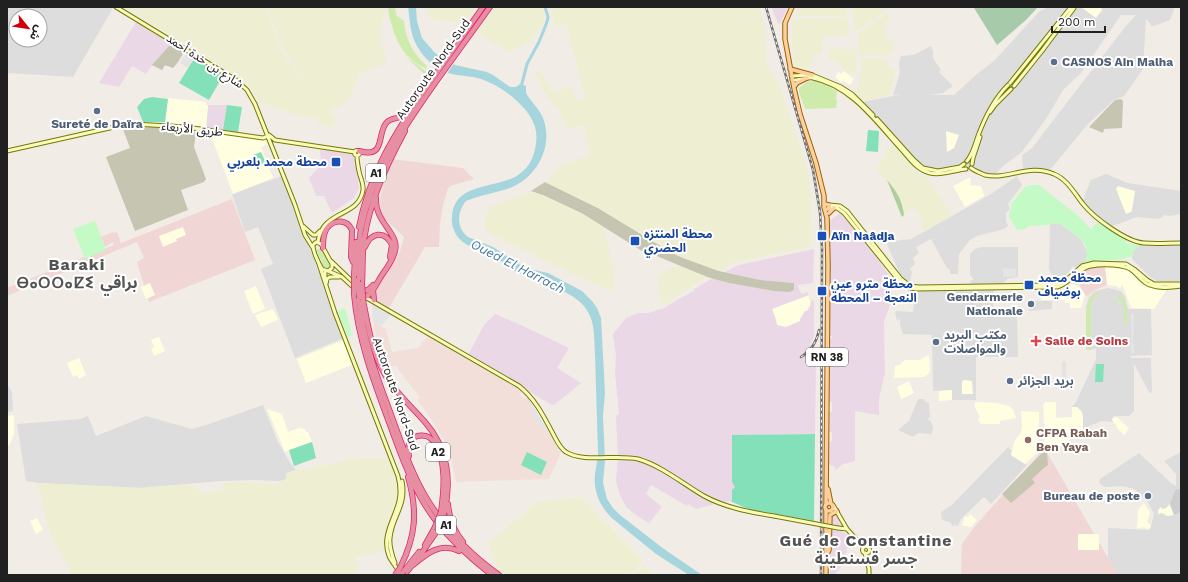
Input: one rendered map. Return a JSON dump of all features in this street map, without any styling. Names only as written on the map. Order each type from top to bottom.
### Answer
[{"type":"highway","name":"Autoroute Nord-Sud","points":[[484,7],[433,82],[385,160],[372,190],[365,212],[359,243],[358,280],[364,298],[360,316],[366,344],[414,484],[434,519],[452,542],[499,575]]},
{"type":"highway","name":"Autoroute Nord-Sud","points":[[471,28],[490,7]]},
{"type":"highway","name":"Autoroute Nord-Sud","points":[[407,463],[367,361],[360,334],[354,294],[354,264],[361,215],[373,179],[393,138],[427,87],[433,82]]},
{"type":"highway","points":[[357,153],[367,152],[377,148],[380,144],[387,122],[402,116],[417,96],[427,87]]},
{"type":"highway","points":[[416,110],[378,189],[366,230],[362,284],[372,342],[381,368],[395,390],[430,428],[442,450],[447,471],[448,513],[453,527],[471,555]]},
{"type":"highway","points":[[364,298],[373,290],[393,258],[396,248],[394,238],[383,224],[378,214],[376,200],[378,189]]},
{"type":"highway","points":[[323,248],[323,237],[328,226],[335,222],[345,222],[352,230],[351,257],[354,264]]},
{"type":"highway","points":[[362,291],[368,290],[372,286],[390,258],[392,253],[392,245],[387,237],[383,235],[375,235],[371,237],[366,244],[363,255]]},
{"type":"highway","points":[[373,290],[374,300]]},
{"type":"highway","name":"A2","points":[[421,435],[432,439],[438,450],[443,472],[442,512],[436,529],[422,549],[402,572],[412,538],[414,517],[407,463],[408,449],[411,440],[421,435]]},
{"type":"highway","points":[[442,512],[447,496]]},
{"type":"highway","points":[[413,565],[426,548],[436,529]]},
{"type":"highway","points":[[413,565],[430,551],[439,548],[452,548],[471,555]]},
{"type":"highway","name":"Autoroute Nord-Sud","points":[[471,555],[492,575]]},
{"type":"highway","name":"A2","points":[[396,575],[413,565]]},
{"type":"main road","points":[[116,7],[240,83],[247,90],[252,98],[270,142],[305,235],[313,248],[321,268],[339,275],[364,298],[519,386],[533,399],[565,452],[581,457],[629,457],[639,459],[658,468],[714,501],[741,511],[847,529]]},
{"type":"main road","name":"شارع بن خدة أحمد","points":[[119,7],[242,82],[254,97],[267,135]]},
{"type":"main road","name":"RN 38","points":[[792,7],[784,28],[790,69],[800,114],[816,163],[828,208],[827,458],[830,507],[827,575]]},
{"type":"main road","points":[[792,78],[819,80],[847,93],[869,113],[918,165],[928,170],[944,171],[960,167],[965,163],[972,152],[991,107],[1073,7]]},
{"type":"main road","points":[[971,168],[973,158],[989,114],[995,105],[1013,87],[1042,51],[1073,7]]},
{"type":"main road","points":[[790,69],[812,75],[841,87],[852,94],[866,106],[912,162],[926,172],[936,174],[971,168]]},
{"type":"main road","points":[[792,78],[812,75]]},
{"type":"main road","points":[[794,88],[797,83],[807,78]]},
{"type":"main road","points":[[1009,84],[1013,87]]},
{"type":"main road","name":"طريق الأربعاء","points":[[7,151],[114,127],[142,124],[186,127],[262,137]]},
{"type":"main road","points":[[262,137],[267,135]]},
{"type":"main road","points":[[267,135],[273,140],[357,153],[363,187],[362,195],[357,203],[352,208],[328,221],[316,235],[313,235],[302,225]]},
{"type":"main road","points":[[262,137],[270,142]]},
{"type":"main road","points":[[274,154],[272,145],[274,142],[286,142]]},
{"type":"main road","points":[[965,163],[969,161],[972,164]]},
{"type":"main road","points":[[965,163],[964,167],[966,170]]},
{"type":"main road","points":[[971,168],[982,174],[991,175],[1012,174],[1024,170],[1040,169],[1051,172],[1056,174],[1069,185],[1084,205],[1096,216],[1130,240],[1144,243],[1181,243]]},
{"type":"main road","points":[[828,208],[840,206],[847,211],[901,279],[910,286],[1054,285],[1064,282],[1082,266],[1094,263],[1126,264],[1154,284],[1181,285]]},
{"type":"main road","points":[[828,208],[834,208],[844,212],[900,282],[909,288],[1057,287],[1067,283],[1080,271],[1087,267],[1104,266],[1127,267],[1144,282],[1151,286],[1160,287],[1181,285]]},
{"type":"main road","points":[[313,248],[314,243],[318,242],[322,230],[328,221]]},
{"type":"main road","points":[[318,242],[323,248],[332,267],[326,271],[324,278],[347,338],[347,343]]},
{"type":"main road","points":[[329,259],[362,291],[364,298]]},
{"type":"main road","points":[[318,261],[328,293],[347,343],[391,456],[398,469],[403,493],[401,506],[390,537],[392,554],[402,572]]},
{"type":"main road","points":[[326,284],[327,279],[333,276],[345,280]]},
{"type":"main road","points":[[364,298],[374,300],[381,307]]},
{"type":"main road","points":[[830,507],[837,511],[847,529],[863,547],[866,546],[869,548],[869,552],[865,553]]},
{"type":"main road","name":"RN 38","points":[[827,575],[827,516],[830,507]]},
{"type":"main road","points":[[827,554],[829,550],[830,515],[837,511]]},
{"type":"main road","points":[[863,547],[862,552],[865,553],[869,575]]},
{"type":"shaded area","points":[[7,7],[113,8],[73,77],[7,73]]},
{"type":"shaded area","points":[[124,7],[265,7],[282,51],[304,81],[281,45],[267,7],[386,7],[381,26],[380,41],[386,58],[386,63],[359,74],[349,100],[330,112],[337,121],[330,128],[318,123],[316,118],[297,115],[271,107],[259,100],[248,85],[226,69]]},
{"type":"shaded area","points":[[426,7],[478,7],[464,24],[433,19],[429,16]]},
{"type":"shaded area","points":[[493,7],[543,7],[544,21],[539,32],[531,40],[511,52],[507,51],[476,32]]},
{"type":"shaded area","points":[[551,7],[760,8],[764,26],[767,64],[776,78],[783,95],[806,165],[810,183],[812,247],[735,262],[719,271],[676,255],[598,208],[545,182],[555,172],[559,164],[568,163],[590,155],[584,125],[566,130],[562,115],[547,96],[536,76],[536,68],[543,75],[554,93],[570,86],[576,101],[586,99],[566,24],[555,26]]},
{"type":"shaded area","points":[[771,7],[788,7],[779,25]]},
{"type":"shaded area","points":[[798,7],[846,7],[847,16],[794,16]]},
{"type":"shaded area","points":[[852,7],[890,7],[855,32]]},
{"type":"shaded area","points":[[1038,7],[1026,20],[997,45],[974,8]]},
{"type":"shaded area","points":[[1049,7],[1175,7],[1170,20],[1152,26],[1146,19],[1143,69],[1124,96],[1114,100],[1087,125],[1050,170],[1039,168],[1023,169],[1022,155],[1032,148],[1125,27],[1136,15],[1121,15],[1081,73],[1063,90],[1048,116],[1022,152],[1003,166],[994,176],[967,169],[935,173],[927,171],[914,162],[862,102],[903,94],[893,95],[900,72],[899,63],[901,56],[914,55],[931,46],[933,58],[941,70],[939,72],[953,86],[943,93],[931,95],[954,95],[994,61],[1040,11]]},
{"type":"shaded area","points":[[1081,7],[1101,7],[1102,10],[1096,18]]},
{"type":"shaded area","points":[[889,12],[889,23],[886,23],[884,35],[887,35],[887,41],[892,41],[894,48],[889,55],[859,55],[858,34]]},
{"type":"shaded area","points":[[847,17],[850,35],[822,37],[822,54],[813,55],[813,60],[810,61],[811,69],[795,69],[791,37],[793,19]]},
{"type":"shaded area","points":[[136,22],[184,52],[178,62],[173,68],[165,65],[162,70],[152,65],[146,74],[132,66],[119,87],[99,83]]},
{"type":"shaded area","points":[[172,44],[184,52],[173,68],[165,65],[162,70],[152,65],[170,45]]},
{"type":"shaded area","points":[[829,49],[855,49],[857,72],[848,73],[835,61],[829,60]]},
{"type":"shaded area","points":[[186,53],[194,58],[188,68],[180,63]]},
{"type":"shaded area","points":[[860,58],[887,59],[887,68],[894,68],[895,74],[890,95],[863,101],[856,94],[861,70]]},
{"type":"shaded area","points":[[844,71],[854,79],[850,85],[843,81],[841,82],[835,77],[839,72],[841,74]]},
{"type":"shaded area","points":[[168,98],[206,102],[206,105],[208,105],[206,128],[165,122]]},
{"type":"shaded area","points":[[1121,99],[1123,101],[1122,128],[1104,129],[1103,133],[1089,127],[1115,100]]},
{"type":"shaded area","points":[[208,105],[227,105],[223,130],[206,128]]},
{"type":"shaded area","points":[[151,127],[176,129],[177,132],[182,130],[196,132],[194,147],[206,179],[204,182],[181,190],[188,210],[135,231],[106,157],[130,148],[123,129]]},
{"type":"shaded area","points":[[946,131],[959,135],[954,148],[947,152]]},
{"type":"shaded area","points":[[212,134],[263,139],[268,144],[261,147],[273,178],[233,194],[211,136]]},
{"type":"shaded area","points":[[893,144],[917,171],[926,177],[931,183],[952,215],[924,232],[921,225],[924,223],[912,206],[904,215],[903,205],[897,192],[876,169],[884,158],[886,148],[891,147]]},
{"type":"shaded area","points":[[320,149],[353,154],[356,160],[359,189],[354,198],[332,213],[324,196],[316,196],[309,178],[321,165]]},
{"type":"shaded area","points":[[392,159],[463,168],[474,179],[450,186],[448,188],[440,224],[439,247],[425,247],[389,308],[385,307],[374,299],[377,288],[399,254],[404,237],[380,214],[380,200],[384,181]]},
{"type":"shaded area","points":[[1106,174],[1128,183],[1181,191],[1181,214],[1170,216],[1163,215],[1163,217],[1158,219],[1137,217],[1110,227],[1083,203],[1091,180]]},
{"type":"shaded area","points":[[282,176],[344,338],[295,358],[261,269],[273,264],[258,227],[245,232],[232,194]]},
{"type":"shaded area","points":[[1017,176],[1022,185],[1008,204],[1010,209],[1006,213],[1006,221],[1008,226],[1004,229],[977,236],[970,240],[959,254],[958,274],[950,274],[950,270],[947,268],[931,239],[916,247],[919,253],[913,258],[915,264],[910,269],[912,272],[909,285],[902,279],[886,242],[911,239],[991,194]]},
{"type":"shaded area","points":[[971,178],[970,185],[981,186],[984,196],[965,207],[953,186]]},
{"type":"shaded area","points":[[545,182],[598,208],[683,258],[719,271],[760,280],[794,283],[794,290],[789,292],[774,291],[729,283],[707,277],[652,254],[650,256],[583,214],[531,191]]},
{"type":"shaded area","points":[[1118,186],[1135,191],[1132,210],[1126,214],[1116,189]]},
{"type":"shaded area","points":[[533,192],[583,214],[604,228],[613,268],[614,291],[588,281],[498,238],[487,230],[485,224],[487,212],[491,207],[521,195]]},
{"type":"shaded area","points":[[232,199],[255,260],[149,302],[137,262],[144,258],[137,242],[7,296],[7,288],[114,245],[113,242],[105,247],[101,237],[117,232],[121,243]]},
{"type":"shaded area","points":[[842,212],[871,248],[892,280],[892,299],[884,322],[885,373],[879,399],[879,415],[855,411],[855,461],[843,464],[836,470],[834,466],[829,465],[829,442],[832,441],[832,432],[829,432],[829,412],[832,412],[832,402],[829,402],[830,339],[832,339],[832,336],[830,336],[830,304],[832,301],[830,301],[829,221]]},
{"type":"shaded area","points":[[1050,223],[1061,224],[1081,239],[1087,252],[1085,262],[1078,267],[1072,267],[1071,270],[1059,281],[1054,280],[1049,269]]},
{"type":"shaded area","points":[[183,227],[186,235],[163,247],[159,236]]},
{"type":"shaded area","points":[[1142,244],[1181,244],[1181,281],[1157,281],[1150,277],[1133,260],[1132,257],[1133,251]]},
{"type":"shaded area","points":[[982,247],[1018,247],[1018,277],[1007,279],[1003,284],[970,285],[971,280],[974,280],[970,275],[970,254],[975,249]]},
{"type":"shaded area","points":[[814,249],[813,283],[798,285],[800,292],[803,294],[808,292],[809,299],[814,301],[814,336],[809,348],[810,358],[808,358],[811,359],[811,361],[816,361],[815,434],[732,435],[735,487],[732,490],[733,501],[722,502],[696,509],[688,504],[687,506],[651,485],[646,494],[662,507],[649,523],[637,516],[626,507],[620,495],[616,481],[618,455],[616,416],[619,414],[615,373],[616,356],[613,334],[626,318],[638,313],[648,313],[664,308],[713,278],[729,283],[774,291],[794,290],[794,283],[760,280],[725,272],[739,265]]},
{"type":"shaded area","points":[[677,265],[707,277],[661,307],[658,276]]},
{"type":"shaded area","points":[[1105,266],[1107,285],[1095,290],[1088,296],[1085,295],[1080,287],[1081,283],[1071,281],[1088,267]]},
{"type":"shaded area","points":[[1105,266],[1127,270],[1147,286],[1167,289],[1154,309],[1131,308],[1122,285],[1120,288],[1107,285]]},
{"type":"shaded area","points":[[1003,268],[1016,269],[1016,277],[1003,277]]},
{"type":"shaded area","points":[[150,283],[155,295],[146,299],[141,287]]},
{"type":"shaded area","points":[[1071,284],[1080,287],[1085,295],[1081,308],[1070,308],[1070,303],[1065,303],[1065,300],[1041,300],[1041,290],[1067,290]]},
{"type":"shaded area","points":[[256,286],[265,309],[253,314],[244,291]]},
{"type":"shaded area","points":[[1108,288],[1121,291],[1125,296],[1128,309],[1151,309],[1152,355],[1130,356],[1134,364],[1134,411],[1129,416],[1117,416],[1112,419],[1113,422],[1101,421],[1083,429],[1083,417],[1072,407],[1076,402],[1096,359],[1096,349],[1086,350],[1086,306],[1089,297],[1095,291]]},
{"type":"shaded area","points":[[994,290],[993,313],[1017,313],[1018,357],[976,357],[976,400],[952,400],[952,390],[933,391],[932,335],[903,334],[900,319],[897,321],[895,312],[913,312],[914,298],[910,292],[911,291]]},
{"type":"shaded area","points":[[809,295],[809,299],[811,300],[810,306],[807,311],[805,311],[800,321],[786,327],[777,325],[772,309]]},
{"type":"shaded area","points":[[1028,301],[1052,301],[1052,309],[1029,311]]},
{"type":"shaded area","points":[[372,303],[391,314],[381,326],[373,322]]},
{"type":"shaded area","points":[[273,309],[278,320],[261,327],[255,315]]},
{"type":"shaded area","points":[[1132,313],[1134,313],[1134,353],[1131,351]]},
{"type":"shaded area","points":[[495,314],[569,348],[557,368],[581,383],[554,405],[552,405],[490,368],[490,366],[488,367],[468,355],[484,325]]},
{"type":"shaded area","points":[[373,322],[386,329],[392,352],[418,348],[424,340],[429,337],[522,391],[520,395],[523,398],[528,398],[561,453],[549,479],[456,482],[452,462],[444,440],[417,399],[420,398],[396,366],[387,367],[378,350]]},
{"type":"shaded area","points":[[159,337],[165,351],[154,356],[151,349],[154,347],[151,340]]},
{"type":"shaded area","points":[[344,340],[354,364],[306,383],[297,359]]},
{"type":"shaded area","points":[[929,355],[930,371],[924,377],[894,378],[895,366],[902,364],[901,362],[906,360],[919,360]]},
{"type":"shaded area","points":[[79,358],[86,375],[79,379],[77,375],[73,377],[67,363]]},
{"type":"shaded area","points":[[1131,358],[1151,358],[1152,392],[1150,394]]},
{"type":"shaded area","points":[[1062,361],[1066,361],[1066,388],[1062,388]]},
{"type":"shaded area","points":[[964,380],[972,381],[973,394],[962,394],[962,382]]},
{"type":"shaded area","points":[[909,381],[914,393],[901,399],[897,387]]},
{"type":"shaded area","points":[[7,384],[12,392],[13,411],[7,412]]},
{"type":"shaded area","points":[[952,390],[952,400],[939,401],[939,391]]},
{"type":"shaded area","points":[[918,399],[924,399],[925,402],[929,403],[930,417],[928,420],[930,420],[933,427],[932,434],[918,433],[913,437],[898,430],[909,421]]},
{"type":"shaded area","points":[[975,402],[997,403],[1009,406],[1013,410],[1016,418],[1000,421],[1000,424],[981,424],[978,419],[980,417],[975,407]]},
{"type":"shaded area","points":[[1045,402],[1056,402],[1056,418],[1072,417],[1072,407],[1077,407],[1082,412],[1083,417],[1083,429],[1062,446],[1054,449],[1046,448],[1044,445],[1045,424],[1043,405]]},
{"type":"shaded area","points":[[263,405],[277,440],[296,470],[286,473],[286,479],[280,481],[221,481],[141,488],[38,483],[26,481],[17,424],[80,419],[88,416],[96,436],[146,416],[192,429]]},
{"type":"shaded area","points":[[533,406],[546,428],[542,430],[529,409]]},
{"type":"shaded area","points":[[267,409],[282,414],[288,432],[299,428],[305,429],[306,432],[308,432],[312,442],[285,452]]},
{"type":"shaded area","name":"CFPA Rabah Ben Yaya","points":[[1021,411],[1039,412],[1039,447],[1037,453],[1025,464],[1011,455],[1014,442],[1021,432]]},
{"type":"shaded area","points":[[13,415],[14,434],[9,446],[7,444],[7,416]]},
{"type":"shaded area","points":[[1115,416],[1129,428],[1124,435],[1113,422],[1112,419]]},
{"type":"shaded area","points":[[1008,447],[1012,451],[1011,455],[1027,465],[991,504],[984,497],[961,519],[958,526],[954,525],[953,527],[950,522],[942,520],[941,512],[952,505]]},
{"type":"shaded area","points":[[1042,451],[1046,451],[1118,575],[961,575],[962,544],[975,526]]},
{"type":"shaded area","points":[[1043,452],[1047,453],[1048,465],[1032,479],[1035,483],[1011,503],[1002,494]]},
{"type":"shaded area","points":[[1181,452],[1181,575],[1082,575],[1108,562],[1108,528],[1150,530],[1154,514],[1148,502],[1134,489],[1123,486],[1104,487],[1099,483],[1100,479],[1139,453],[1176,486],[1176,474],[1164,461]]},
{"type":"shaded area","points":[[379,457],[389,459],[394,468],[399,487],[397,499],[384,535],[384,551],[356,557],[358,572],[352,575],[71,575],[70,570],[52,539],[38,483],[141,488],[193,485],[204,495],[224,488],[223,483],[252,482],[275,485],[286,479],[286,473],[358,458]]},
{"type":"shaded area","points":[[1176,489],[1181,490],[1181,512],[1174,515],[1170,503]]},
{"type":"shaded area","points":[[580,496],[643,560],[630,575],[505,575],[497,570],[488,543],[536,503]]},
{"type":"shaded area","points":[[1144,503],[1150,513],[1147,522],[1151,527],[1147,529],[1144,527],[1137,529],[1138,510]]},
{"type":"shaded area","points":[[1169,503],[1174,515],[1167,516],[1162,513],[1158,514],[1158,510],[1161,507],[1162,509],[1166,508]]},
{"type":"shaded area","points":[[835,513],[845,528],[837,529],[851,536],[853,539],[848,544],[842,565],[835,575],[830,575],[830,563],[832,561],[829,555],[831,515]]},
{"type":"shaded area","points":[[970,514],[977,520],[971,527],[962,525],[965,516],[968,517]]},
{"type":"shaded area","points":[[37,518],[43,530],[36,534],[30,521]]},
{"type":"shaded area","points":[[1078,534],[1099,534],[1099,550],[1078,550]]},
{"type":"shaded area","points":[[645,565],[653,575],[633,575]]},
{"type":"green space","points":[[388,7],[395,7],[396,15],[404,21],[408,40],[414,52],[427,66],[426,69],[413,61],[400,46],[394,33]]},
{"type":"green space","points":[[405,56],[427,72],[428,71],[433,74],[428,81],[422,72]]},
{"type":"green space","points":[[195,57],[224,74],[209,100],[179,83]]},
{"type":"green space","points":[[814,81],[822,83],[837,91],[836,108],[805,109],[799,88],[807,82]]},
{"type":"green space","points":[[152,97],[168,99],[165,122],[143,122],[137,107],[144,99]]},
{"type":"green space","points":[[227,105],[242,107],[238,132],[223,130]]},
{"type":"green space","points":[[868,130],[879,131],[878,152],[866,151]]},
{"type":"green space","points":[[261,152],[266,163],[257,166],[253,155]]},
{"type":"green space","points":[[887,180],[900,200],[904,215],[902,217]]},
{"type":"green space","points":[[1039,185],[1075,213],[1091,229],[1099,221],[1127,240],[1126,243],[1139,246],[1133,251],[1132,257],[1125,257],[1125,259],[1085,262],[1085,258],[1087,258],[1086,247],[1081,239],[1061,224],[1050,223],[1049,225],[1029,226],[1025,229],[1017,230],[1009,216],[1012,209],[1011,204],[1025,187]]},
{"type":"green space","points":[[95,221],[106,250],[85,259],[73,229]]},
{"type":"green space","points":[[321,248],[330,266],[328,269],[323,267],[321,260],[323,258],[320,259],[316,250]]},
{"type":"green space","points":[[1104,289],[1096,295],[1091,304],[1091,350],[1087,350],[1087,306],[1093,294],[1096,294]]},
{"type":"green space","points":[[1120,294],[1126,304],[1127,324],[1124,324],[1124,307],[1122,305],[1122,300],[1117,299],[1116,306],[1113,304]]},
{"type":"green space","points":[[344,308],[352,336],[348,337],[338,311]]},
{"type":"green space","points":[[1096,364],[1104,364],[1103,382],[1095,382]]},
{"type":"green space","points":[[815,434],[814,521],[748,509],[730,501],[732,501],[732,490],[735,487],[732,482],[732,435]]},
{"type":"green space","points":[[312,442],[316,458],[294,466],[289,450]]},
{"type":"green space","points":[[527,452],[547,462],[541,475],[521,465]]},
{"type":"water","name":"Oued El Harrach","points":[[408,7],[416,7],[417,21],[422,38],[435,53],[455,65],[487,72],[510,87],[516,87],[520,84],[526,86],[526,93],[541,114],[546,129],[545,150],[535,168],[520,183],[510,188],[466,201],[461,210],[459,220],[461,229],[468,237],[493,247],[525,268],[548,273],[582,291],[597,308],[601,318],[605,393],[603,416],[605,460],[603,483],[607,499],[620,515],[664,549],[702,575],[689,575],[656,554],[613,519],[604,509],[598,498],[595,487],[598,452],[594,335],[592,320],[588,311],[582,303],[550,283],[518,273],[494,256],[466,244],[456,234],[452,221],[455,204],[462,196],[471,191],[514,177],[525,169],[530,162],[536,147],[536,131],[529,114],[507,92],[481,79],[452,74],[442,70],[427,60],[420,51],[413,37]]},
{"type":"pier","points":[[467,26],[476,31],[439,85],[430,79]]},
{"type":"waterway","points":[[521,87],[527,64],[539,42],[547,22],[548,17],[545,7]]},
{"type":"railway","points":[[766,7],[813,170],[820,212],[822,249],[821,575]]},
{"type":"railway","points":[[801,357],[808,352],[813,345],[819,330]]},
{"type":"place","name":"CASNOS Ain Malha","points":[[1054,62]]},
{"type":"place","name":"Sureté de Daïra","points":[[97,111]]},
{"type":"place","name":"محطة محمد بلعربي","points":[[336,162]]},
{"type":"place","name":"Aïn Naâdja","points":[[822,236]]},
{"type":"place","name":"محطة المنتزه الحضري","points":[[635,241]]},
{"type":"place","name":"محطّة محمد بوضياف","points":[[1029,285]]},
{"type":"place","name":"محطّة مترو عين النعجة – المحطة","points":[[822,291]]},
{"type":"place","name":"Gendarmerie Nationale","points":[[1031,304]]},
{"type":"place","name":"Salle de Soins","points":[[1036,341]]},
{"type":"place","name":"مكتب البريد والمواصلات","points":[[936,342]]},
{"type":"place","name":"بريد الجزائر","points":[[1010,381]]},
{"type":"place","name":"CFPA Rabah Ben Yaya","points":[[1028,440]]},
{"type":"place","name":"Bureau de poste","points":[[1148,496]]},
{"type":"district","name":"Baraki ⴱⴰⵔⵔⴰⵇⵉ براقي","points":[[77,273]]},
{"type":"district","name":"Gué de Constantine جسر قسنطينة","points":[[866,549]]}]
